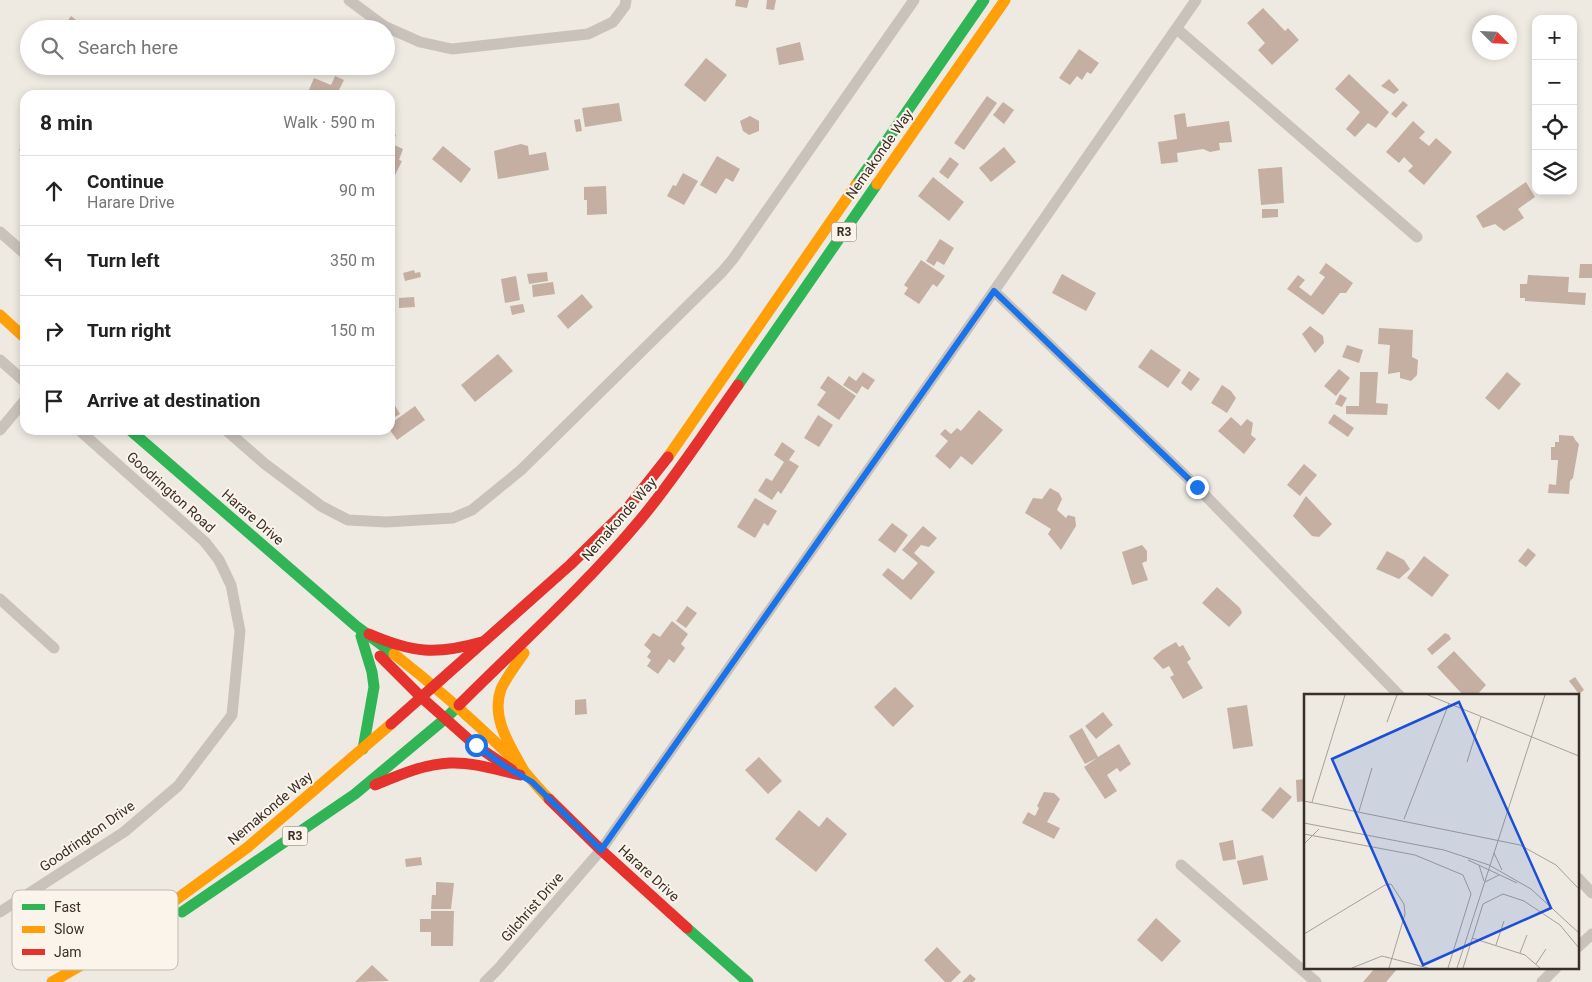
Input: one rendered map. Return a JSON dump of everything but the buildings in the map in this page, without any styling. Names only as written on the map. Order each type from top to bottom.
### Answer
[{"type":"main road","name":"Nemakonde Way","points":[[435,686],[564,570],[626,510],[651,479],[679,443],[984,0]]},
{"type":"main road","name":"Nemakonde Way","points":[[178,914],[318,821],[355,794],[458,707],[586,580],[640,520],[683,464],[1005,0]]},
{"type":"main road","points":[[0,315],[20,333]]},
{"type":"main road","name":"Harare Drive","points":[[136,435],[362,632],[435,686],[601,850],[748,982]]},
{"type":"main road","points":[[526,777],[504,734],[498,706],[500,692],[542,622]]},
{"type":"main road","points":[[362,632],[396,646],[426,652],[463,648],[485,641]]},
{"type":"main road","points":[[362,632],[374,687],[363,750]]},
{"type":"main road","name":"Harare Drive","points":[[362,632],[422,698],[491,757],[526,777]]},
{"type":"main road","name":"R3","points":[[422,698],[435,686]]},
{"type":"main road","name":"Nemakonde Way","points":[[178,898],[248,847],[422,698]]},
{"type":"main road","points":[[355,794],[427,766],[448,763],[462,763],[526,777]]},
{"type":"main road","name":"Nemakonde Way","points":[[52,982],[73,970]]},
{"type":"street","points":[[349,0],[376,20]]},
{"type":"street","points":[[395,31],[420,42],[452,49],[588,34],[613,22],[625,6],[626,0]]},
{"type":"street","points":[[232,435],[265,464],[321,506],[351,522],[453,518],[472,510],[521,470],[722,272],[914,0]]},
{"type":"street","name":"Gilchrist Drive","points":[[485,982],[601,850],[1196,0]]},
{"type":"street","points":[[1177,29],[1417,237]]},
{"type":"street","points":[[0,232],[20,250]]},
{"type":"street","points":[[994,291],[1197,487],[1398,694]]},
{"type":"street","points":[[0,360],[20,378]]},
{"type":"street","points":[[0,430],[20,406]]},
{"type":"street","name":"Goodrington Road","points":[[85,435],[205,542],[219,560],[231,585]]},
{"type":"street","name":"Goodrington Drive","points":[[34,890],[124,832],[172,792],[232,715],[240,631],[231,585]]},
{"type":"street","points":[[0,599],[54,648]]},
{"type":"street","points":[[1181,865],[1316,982]]},
{"type":"street","points":[[1580,880],[1592,893]]},
{"type":"street","name":"Goodrington Drive","points":[[0,912],[12,904]]},
{"type":"street","points":[[1580,945],[1592,934]]},
{"type":"street","points":[[1542,982],[1554,970]]},
{"type":"traffic: fast","points":[[856,185],[984,0]]},
{"type":"traffic: fast","points":[[738,385],[877,184]]},
{"type":"traffic: fast","points":[[136,435],[356,626],[394,654]]},
{"type":"traffic: fast","points":[[361,636],[372,672],[374,687],[363,749]]},
{"type":"traffic: fast","points":[[182,912],[355,794],[459,705]]},
{"type":"traffic: fast","points":[[687,928],[748,982]]},
{"type":"traffic: slow","points":[[877,184],[1005,0]]},
{"type":"traffic: slow","points":[[668,457],[856,185]]},
{"type":"traffic: slow","points":[[0,315],[20,333]]},
{"type":"traffic: slow","points":[[524,653],[501,689],[498,711],[504,733],[525,773]]},
{"type":"traffic: slow","points":[[394,654],[482,729],[515,761],[549,799]]},
{"type":"traffic: slow","points":[[178,898],[248,847],[391,724]]},
{"type":"traffic: slow","points":[[52,982],[73,970]]},
{"type":"traffic: jam","points":[[459,705],[575,591],[640,520],[666,487],[738,385]]},
{"type":"traffic: jam","points":[[391,724],[570,565],[626,510],[668,457]]},
{"type":"traffic: jam","points":[[369,634],[399,645],[425,650],[451,649],[482,642]]},
{"type":"traffic: jam","points":[[380,656],[421,697],[475,745],[512,770]]},
{"type":"traffic: jam","points":[[375,785],[421,768],[450,763],[477,765],[520,775]]},
{"type":"traffic: jam","points":[[549,799],[601,850],[687,928]]},
{"type":"route","points":[[476,745],[503,765],[532,782],[601,850],[994,291],[1197,487]]}]
